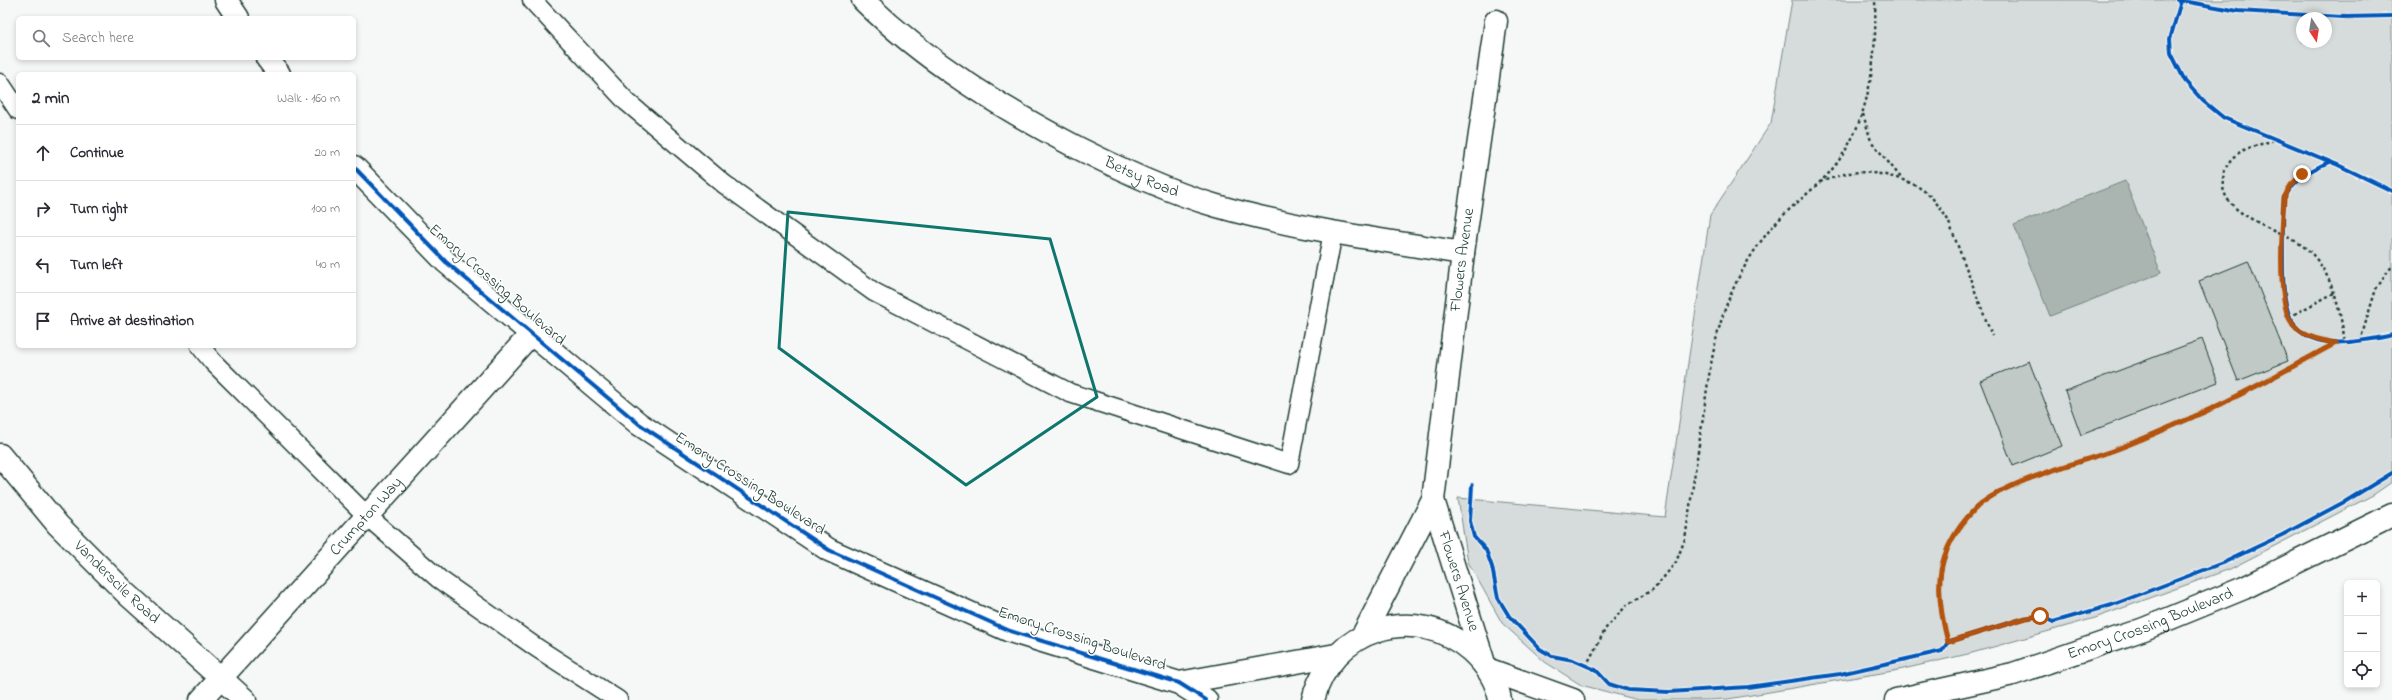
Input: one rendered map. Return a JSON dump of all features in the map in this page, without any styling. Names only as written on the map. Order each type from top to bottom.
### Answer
[{"type":"street","points":[[226,0],[237,16]]},
{"type":"street","name":"Betsy Road","points":[[863,0],[917,48],[975,88],[1039,127],[1103,160],[1165,189],[1217,206],[1333,232],[1463,254]]},
{"type":"street","name":"Flowers Avenue","points":[[1363,635],[1432,500],[1463,254],[1496,21]]},
{"type":"street","points":[[268,60],[278,72]]},
{"type":"street","name":"Emory Crossing Boulevard","points":[[356,170],[446,262],[639,424],[829,550],[1010,631],[1179,683],[1206,700]]},
{"type":"street","name":"Crumpton Way","points":[[201,700],[532,333]]},
{"type":"street","name":"Vanderscile Road","points":[[0,455],[58,525],[127,594],[245,700]]},
{"type":"street","name":"Flowers Avenue","points":[[1432,500],[1486,666],[1500,700]]},
{"type":"street","name":"Emory Crossing Boulevard","points":[[1896,700],[2013,674],[2144,629],[2244,588],[2376,524],[2392,514]]},
{"type":"street","points":[[1313,700],[1318,682],[1336,655],[1363,635],[1395,626],[1428,627],[1459,640],[1486,666],[1573,700]]},
{"type":"street","name":"Emory Crossing Boulevard","points":[[1179,683],[1336,655]]},
{"type":"lane","points":[[532,0],[627,102],[712,174],[874,292],[1070,393],[1289,464],[1333,232]]},
{"type":"lane","points":[[0,82],[16,107]]},
{"type":"lane","points":[[202,348],[213,362],[367,516],[439,579],[538,648],[618,700]]},
{"type":"path","points":[[1586,666],[1606,628],[1627,605],[1652,590],[1676,562],[1685,539],[1710,365],[1717,333],[1730,296],[1749,260],[1775,224],[1828,173],[1850,141],[1862,113],[1874,65],[1875,0]]},
{"type":"path","points":[[1862,113],[1871,141],[1902,180]]},
{"type":"path","points":[[2267,137],[2281,142]]},
{"type":"path","points":[[2274,140],[2238,153],[2228,162],[2222,185],[2224,196],[2233,208],[2296,240],[2313,255],[2334,293],[2340,313],[2344,342]]},
{"type":"path","points":[[1819,182],[1849,173],[1870,173],[1902,180],[1923,190],[1938,203],[1948,220],[1992,336]]},
{"type":"path","points":[[2282,226],[2282,240]]},
{"type":"path","points":[[2360,341],[2376,289],[2392,266]]},
{"type":"path","points":[[2287,310],[2290,318],[2334,293]]},
{"type":"path","points":[[2324,341],[2336,343],[2367,340]]},
{"type":"path","points":[[1948,642],[1939,611],[1938,586],[1943,561],[1956,531],[1975,509],[1998,492],[2113,450],[2194,417],[2336,343]]},
{"type":"path","points":[[1945,646],[1948,642],[1954,640]]},
{"type":"path","points":[[1580,663],[1591,668]]},
{"type":"highlighted area","points":[[788,212],[1050,239],[1097,397],[966,485],[779,348]]},
{"type":"shaded area","points":[[1792,0],[2392,0],[2392,482],[2373,495],[2230,569],[2095,618],[1972,653],[1899,670],[1728,699],[1638,700],[1581,685],[1545,662],[1502,623],[1468,562],[1458,498],[1665,517],[1710,215],[1771,123]]},
{"type":"shaded area","points":[[2125,181],[2161,273],[2050,316],[2014,225]]},
{"type":"building","points":[[2248,261],[2288,361],[2238,381],[2199,281]]},
{"type":"building","points":[[2202,339],[2218,382],[2081,435],[2065,391]]},
{"type":"building","points":[[2029,361],[2062,446],[2013,466],[1980,381]]},
{"type":"cycle path","points":[[2178,0],[2238,11],[2343,17],[2392,16]]},
{"type":"cycle path","points":[[2181,1],[2170,39],[2171,53],[2185,81],[2203,101],[2224,118],[2338,165],[2392,191]]},
{"type":"cycle path","points":[[2329,162],[2303,176],[2293,185],[2284,198],[2283,281],[2288,311],[2293,323],[2302,332],[2313,339],[2329,342],[2350,342],[2392,335]]},
{"type":"cycle path","points":[[356,169],[446,262],[639,424],[829,550],[1010,631],[1179,683],[1206,700]]},
{"type":"cycle path","points":[[1472,485],[1470,521],[1474,537],[1486,550],[1492,567],[1498,598],[1509,616],[1540,649],[1552,656],[1573,660],[1596,670],[1609,684],[1628,690],[1669,692],[1748,687],[1840,674],[1942,651],[1948,642],[2026,618],[2041,616],[2053,622],[2112,605],[2225,562],[2282,535],[2346,501],[2392,473]]},
{"type":"route","points":[[2040,616],[2026,618],[1948,642],[1939,611],[1938,586],[1943,561],[1956,531],[1975,509],[1998,492],[2113,450],[2194,417],[2336,343],[2318,340],[2301,332],[2290,320],[2283,298],[2282,219],[2284,198],[2291,185],[2302,174]]}]
